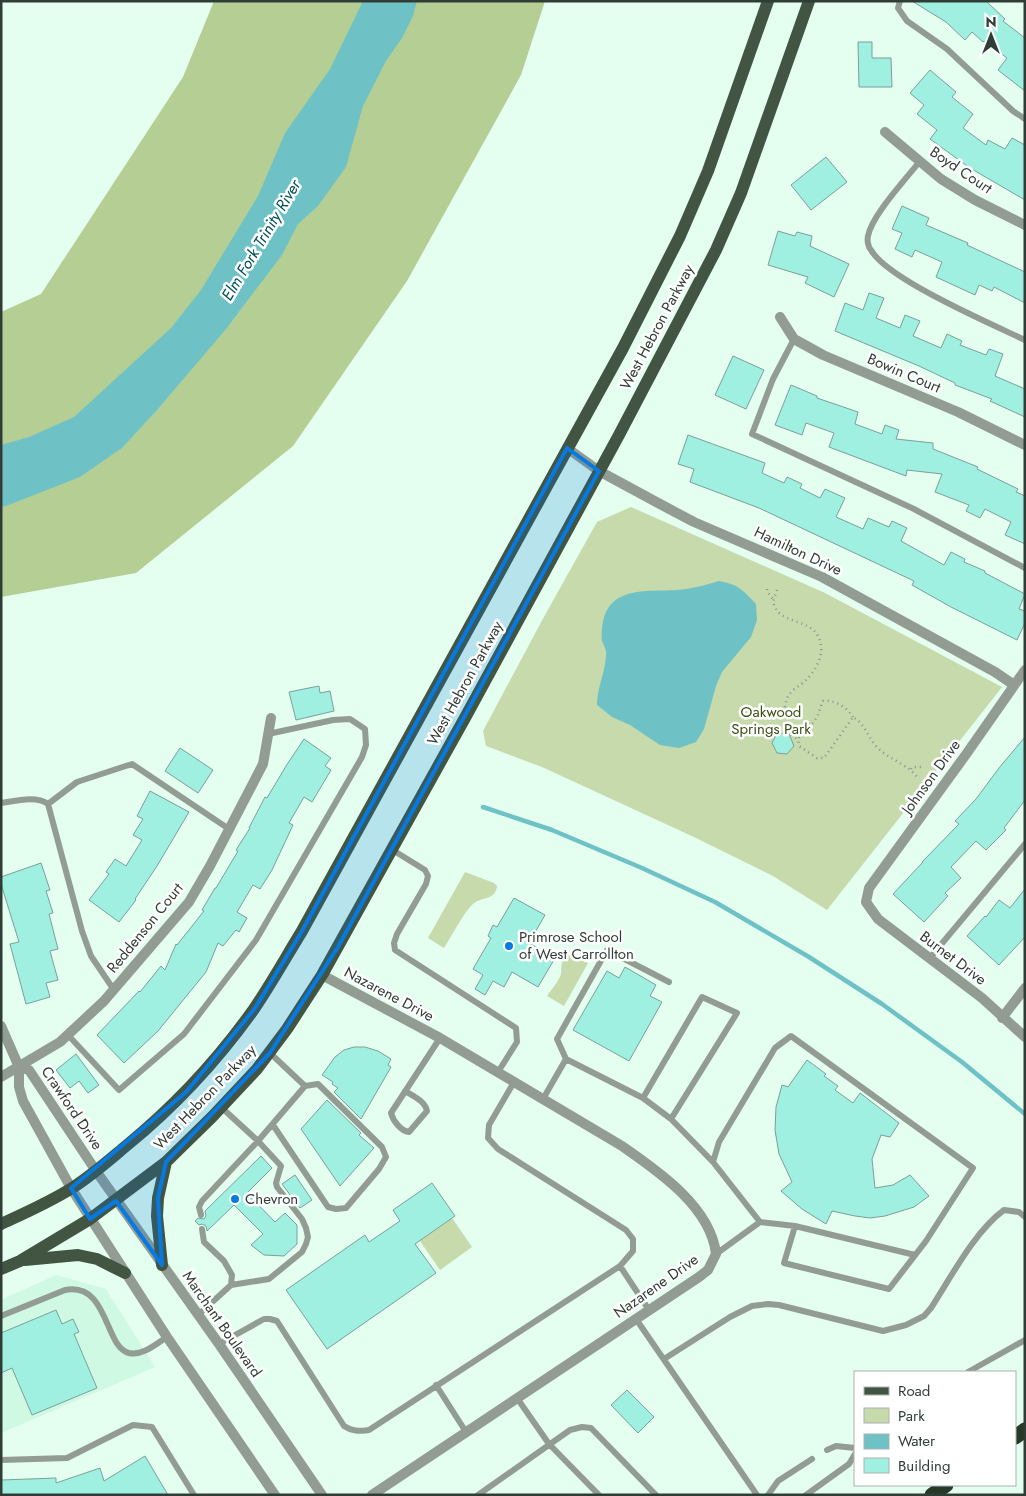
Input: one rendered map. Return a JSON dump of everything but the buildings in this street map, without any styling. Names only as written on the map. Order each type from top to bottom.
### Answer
[{"type":"highway","points":[[932,1495],[945,1486]]},
{"type":"main road","name":"West Hebron Parkway","points":[[1,1224],[45,1204],[72,1188],[96,1171],[159,1119],[186,1092],[227,1045],[255,1008],[302,931],[619,356],[680,236],[708,171],[768,1]]},
{"type":"main road","name":"West Hebron Parkway","points":[[1,1269],[20,1261],[90,1219],[166,1162],[241,1088],[270,1052],[322,975],[466,716],[716,250],[740,193],[809,1]]},
{"type":"main road","points":[[162,1265],[157,1216],[158,1198],[166,1162]]},
{"type":"main road","points":[[20,1261],[78,1255],[97,1259],[125,1273]]},
{"type":"street","name":"Boyd Court","points":[[885,132],[941,179],[975,200],[1025,225]]},
{"type":"street","name":"Bowin Court","points":[[780,317],[794,339],[823,355],[958,412],[1025,446]]},
{"type":"street","name":"Hamilton Drive","points":[[567,448],[599,471],[694,522],[822,578],[995,672],[1014,685]]},
{"type":"street","name":"Johnson Drive","points":[[866,902],[869,888],[967,754],[1025,670]]},
{"type":"street","name":"Reddenson Court","points":[[1,1077],[60,1042],[68,1035],[104,1001],[189,902],[263,764],[271,718]]},
{"type":"street","name":"Burnet Drive","points":[[866,902],[878,919],[982,998],[1025,1037]]},
{"type":"street","name":"Nazarene Drive","points":[[322,975],[440,1038],[622,1146],[648,1164],[682,1193],[706,1223],[715,1244],[716,1254],[708,1270],[699,1277],[372,1495]]},
{"type":"street","points":[[1002,1018],[1025,988]]},
{"type":"street","name":"Crawford Drive","points":[[1,1026],[19,1067],[19,1087],[23,1101],[72,1188]]},
{"type":"street","name":"Crawford Drive","points":[[19,1067],[29,1070],[96,1171]]},
{"type":"street","name":"Marchant Boulevard","points":[[96,1171],[219,1344],[322,1495]]},
{"type":"street","points":[[72,1188],[167,1337],[275,1495]]},
{"type":"lane","points":[[900,1],[898,8],[907,21],[947,49],[1013,111],[1025,119]]},
{"type":"lane","points":[[920,161],[870,227],[867,238],[870,250],[879,260],[925,291],[1025,340]]},
{"type":"lane","points":[[794,339],[773,380],[752,434],[914,509],[1025,568]]},
{"type":"lane","points":[[68,1035],[119,1090],[184,1034],[256,940],[362,757],[366,745],[365,729],[350,719],[333,720],[268,734]]},
{"type":"lane","points":[[48,804],[77,782],[132,764],[229,829]]},
{"type":"lane","points":[[1,803],[42,800],[48,804],[82,931],[91,956],[114,990]]},
{"type":"lane","points":[[929,959],[1025,844]]},
{"type":"lane","points":[[391,850],[425,870],[428,876],[426,884],[396,934],[395,950],[516,1028],[517,1042],[498,1072]]},
{"type":"lane","points":[[669,982],[606,950],[557,1039],[566,1059],[643,1098],[671,1118],[713,1162],[760,1222]]},
{"type":"lane","points":[[643,1098],[702,997],[737,1013],[671,1118]]},
{"type":"lane","points":[[713,1162],[719,1142],[775,1048],[791,1036],[973,1168],[926,1241],[889,1289],[784,1263],[795,1226]]},
{"type":"lane","points":[[405,1091],[422,1102],[427,1110],[409,1132],[392,1120],[391,1114],[405,1091],[440,1038]]},
{"type":"lane","points":[[270,1052],[305,1086]]},
{"type":"lane","points":[[543,1099],[566,1059]]},
{"type":"lane","points":[[219,1344],[264,1319],[276,1321],[344,1426],[350,1430],[369,1430],[620,1266],[633,1251],[633,1239],[626,1230],[498,1149],[488,1138],[489,1125],[514,1082]]},
{"type":"lane","points":[[201,1216],[199,1208],[202,1201],[258,1142],[305,1086],[318,1084],[382,1147],[386,1157],[379,1169],[346,1208],[336,1209],[328,1206],[273,1125]]},
{"type":"lane","points":[[198,1315],[231,1285],[269,1279],[302,1252],[308,1237],[302,1219],[281,1193],[276,1183],[281,1166],[221,1107]]},
{"type":"lane","points":[[664,1359],[752,1306],[779,1305],[883,1331],[906,1325],[924,1316],[931,1308],[992,1219],[1004,1210],[1019,1212],[1025,1217]]},
{"type":"lane","points":[[716,1254],[760,1222],[795,1226],[915,1255]]},
{"type":"lane","points":[[202,1229],[204,1242],[224,1261],[232,1275],[231,1285]]},
{"type":"lane","points":[[620,1266],[649,1310]]},
{"type":"lane","points":[[1,1316],[72,1288],[86,1292],[93,1297],[115,1339],[125,1351],[130,1353],[148,1349],[167,1337]]},
{"type":"lane","points":[[636,1319],[757,1495]]},
{"type":"lane","points":[[970,1371],[1025,1340]]},
{"type":"lane","points":[[436,1385],[466,1432]]},
{"type":"lane","points":[[517,1398],[549,1444],[599,1495]]},
{"type":"lane","points":[[1,1460],[67,1458],[133,1425],[152,1427],[194,1495]]},
{"type":"lane","points":[[478,1495],[570,1430],[582,1427],[591,1428],[656,1495]]},
{"type":"lane","points":[[827,1450],[836,1446],[854,1448]]},
{"type":"lane","points":[[806,1495],[849,1464],[854,1456]]},
{"type":"lane","points":[[768,1495],[778,1481],[812,1459]]},
{"type":"path","points":[[767,589],[778,612],[788,618],[808,625],[814,631],[821,645],[818,663],[812,673],[806,680],[794,688],[786,700],[786,724],[789,732],[798,740]]},
{"type":"path","points":[[772,599],[777,590]]},
{"type":"path","points":[[853,718],[824,758],[817,758],[799,746],[798,740],[801,733],[814,722],[823,701],[830,700],[837,703],[851,713],[853,718],[861,722],[876,746],[888,757],[911,769],[917,777]]},
{"type":"path","points":[[911,769],[912,767],[922,767]]},
{"type":"highlighted area","points":[[567,448],[599,471],[338,947],[270,1053],[166,1162],[158,1198],[162,1265],[116,1201],[90,1219],[71,1188],[186,1092],[255,1008],[302,931]]},
{"type":"shaded area","points":[[56,1275],[106,1289],[155,1367],[1,1433],[1,1300]]},
{"type":"green space","points":[[214,1],[545,1],[521,75],[407,281],[293,446],[136,573],[1,597],[1,312],[41,294],[183,77]]},
{"type":"green space","name":"Oakwood Springs Park","points":[[631,507],[825,593],[1002,687],[827,910],[773,876],[696,838],[542,767],[486,746],[483,731],[597,522]]},
{"type":"green space","points":[[465,872],[494,883],[497,886],[496,891],[491,896],[470,907],[444,948],[428,938]]},
{"type":"green space","points":[[568,955],[588,963],[564,1006],[547,996],[560,977],[563,961]]},
{"type":"green space","points":[[452,1218],[472,1247],[440,1270],[420,1241]]},
{"type":"water","name":"Elm Fork Trinity River","points":[[363,1],[417,1],[413,16],[402,38],[386,61],[363,106],[346,167],[318,206],[298,224],[282,255],[226,329],[122,448],[80,477],[1,507],[1,445],[29,437],[74,417],[171,328],[201,290],[258,196],[285,133],[330,69]]},
{"type":"water","points":[[719,581],[740,588],[756,604],[757,620],[751,637],[722,672],[716,686],[704,729],[696,742],[679,748],[660,745],[630,725],[612,717],[597,705],[606,656],[602,634],[607,610],[622,596],[632,593],[698,587]]},
{"type":"waterway","points":[[483,807],[552,830],[642,868],[715,902],[809,957],[882,1004],[962,1062],[1025,1114]]},
{"type":"place","name":"Primrose School of West Carrollton","points":[[509,946]]},
{"type":"place","name":"Chevron","points":[[235,1199]]}]
